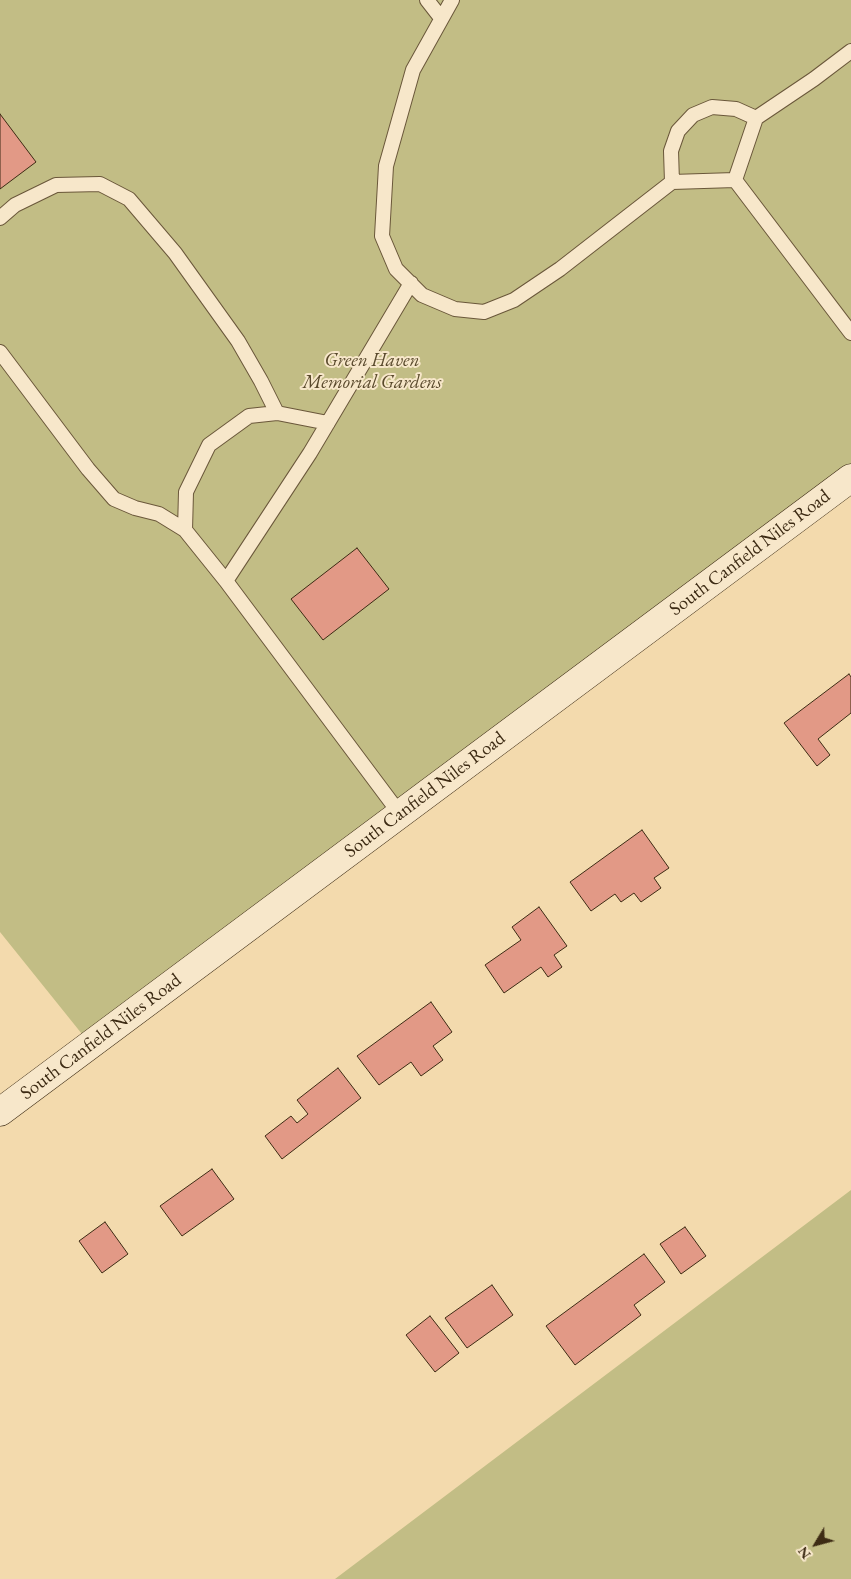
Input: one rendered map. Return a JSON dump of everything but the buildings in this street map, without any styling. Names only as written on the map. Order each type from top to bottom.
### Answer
[{"type":"main road","name":"South Canfield Niles Road","points":[[0,1112],[851,478]]},
{"type":"lane","points":[[427,0],[441,18]]},
{"type":"lane","points":[[452,0],[413,70],[386,166],[382,236],[396,269],[422,294],[454,309],[484,312],[514,300],[560,268],[672,182],[735,180]]},
{"type":"lane","points":[[735,180],[756,118],[814,79],[851,51]]},
{"type":"lane","points":[[672,182],[671,151],[673,144],[678,131],[693,115],[712,107],[736,110],[756,118]]},
{"type":"lane","points":[[735,180],[851,333]]},
{"type":"lane","points":[[0,218],[16,205],[56,185],[100,184],[129,199],[175,253],[238,341],[277,413]]},
{"type":"lane","points":[[226,581],[328,423],[411,284]]},
{"type":"lane","points":[[0,352],[88,469],[114,500],[159,514],[185,530],[226,581],[400,814]]},
{"type":"lane","points":[[185,530],[186,492],[209,445],[249,416],[277,413],[328,423]]},
{"type":"green space","name":"Green Haven Memorial Gardens","points":[[0,0],[851,0],[851,478],[90,1044],[0,932]]},
{"type":"green space","points":[[851,1190],[851,1579],[335,1579]]}]
